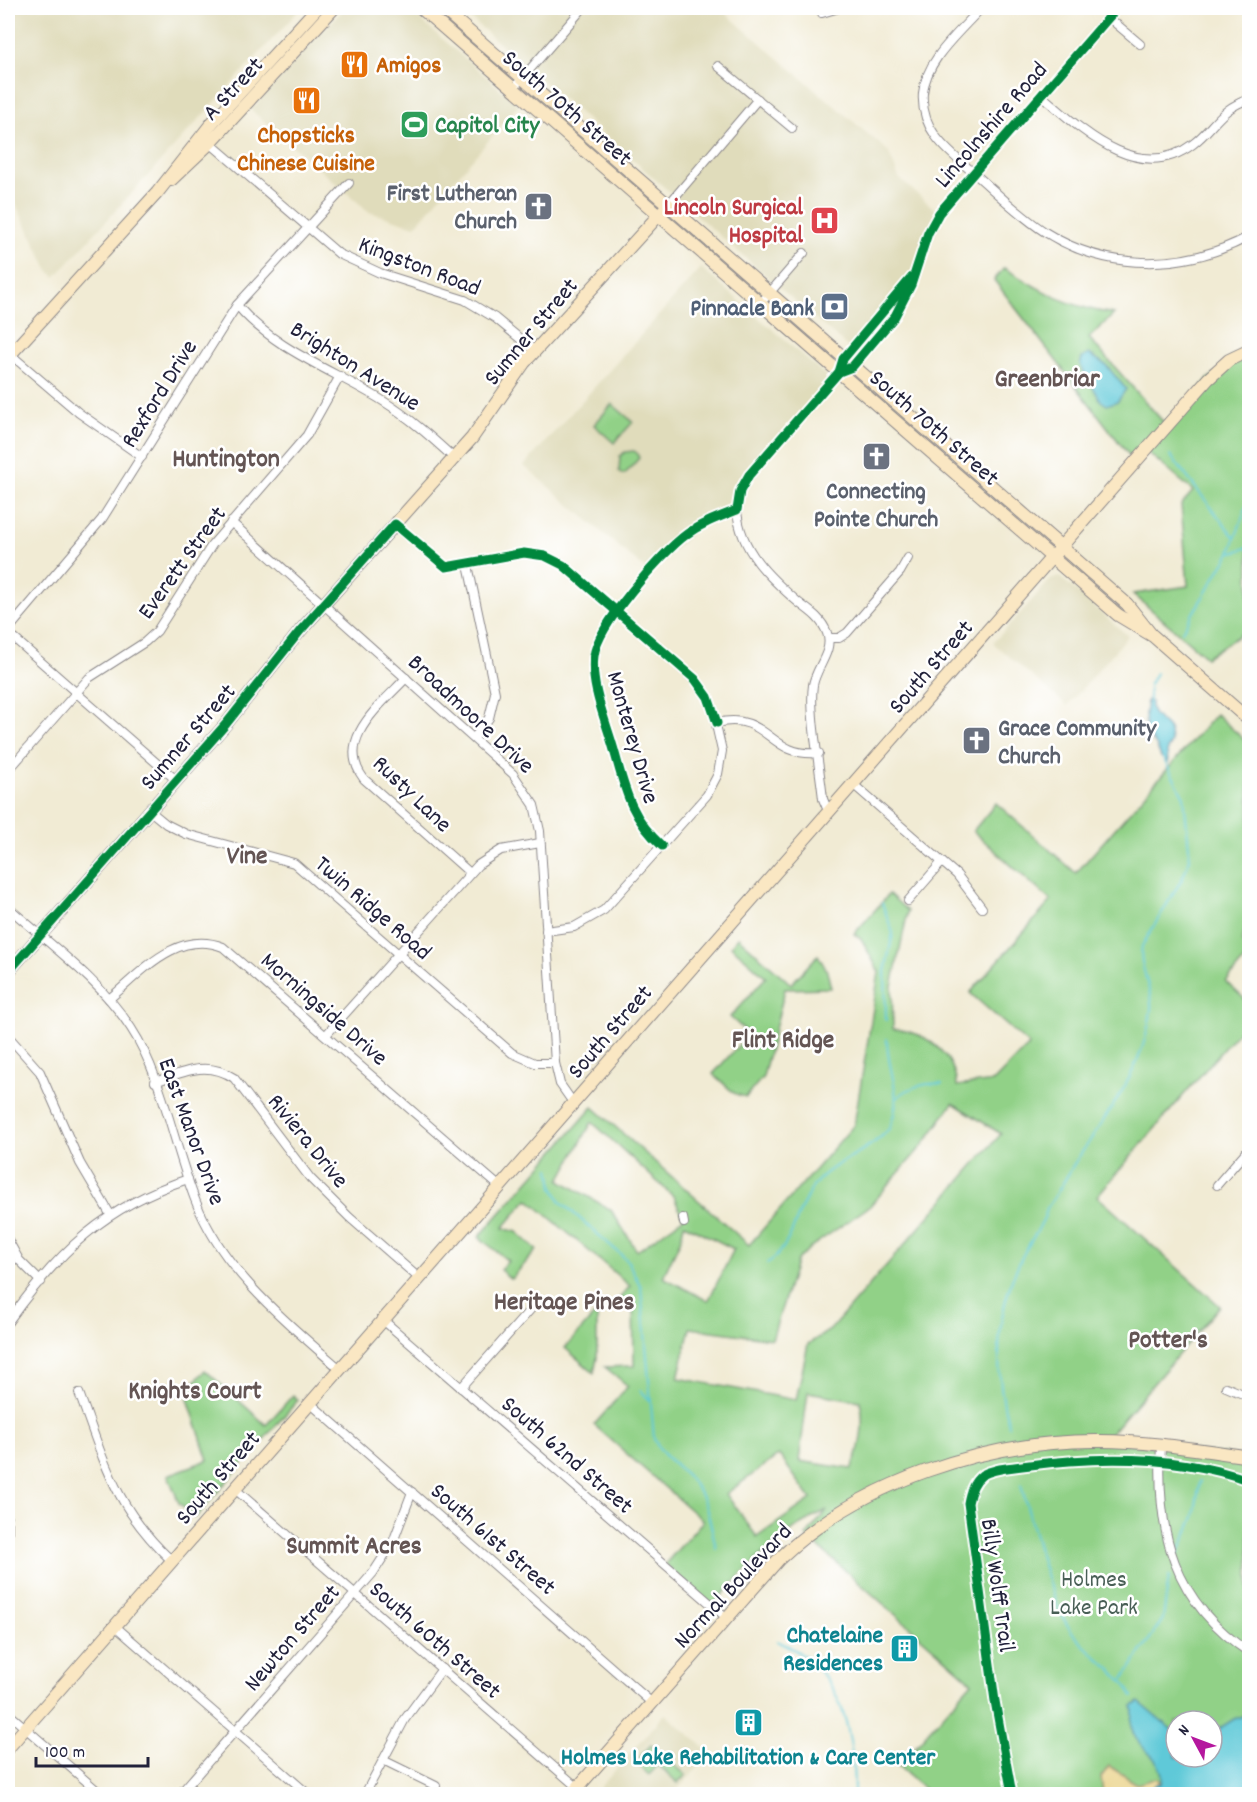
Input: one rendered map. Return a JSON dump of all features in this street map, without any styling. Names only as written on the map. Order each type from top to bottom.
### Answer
[{"type":"main road","name":"A Street","points":[[157,193],[205,131],[317,8]]},
{"type":"main road","name":"A Street","points":[[9,355],[157,193],[210,143],[334,8]]},
{"type":"main road","name":"South 70th Street","points":[[421,8],[839,372],[1058,552],[1126,604],[1153,636],[1250,721]]},
{"type":"main road","name":"South 70th Street","points":[[442,8],[770,294],[1058,552]]},
{"type":"main road","name":"Sumner Street","points":[[8,972],[39,934],[226,724],[324,604],[455,459],[535,351],[668,205]]},
{"type":"main road","name":"South Street","points":[[8,1748],[1208,379],[1229,360],[1250,350]]},
{"type":"main road","name":"Normal Boulevard","points":[[578,1792],[652,1703],[778,1560],[802,1539],[853,1506],[910,1478],[977,1456],[1024,1447],[1098,1441],[1161,1445],[1250,1457]]},
{"type":"street","points":[[514,88],[583,8]]},
{"type":"street","points":[[822,13],[839,8]]},
{"type":"street","points":[[981,8],[933,64],[923,93],[925,115],[933,134],[974,173],[1045,231],[1075,248],[1111,258],[1144,263],[1182,260],[1217,251],[1250,236]]},
{"type":"street","name":"Lincolnshire Road","points":[[839,372],[895,316],[933,222],[1117,8]]},
{"type":"street","points":[[1244,8],[1250,17]]},
{"type":"street","points":[[1108,17],[1140,44]]},
{"type":"street","points":[[718,66],[792,128]]},
{"type":"street","points":[[1041,95],[1103,145],[1141,156],[1166,156],[1187,148],[1221,114],[1250,99]]},
{"type":"street","name":"Sumner Street","points":[[668,205],[758,99]]},
{"type":"street","name":"Kingston Road","points":[[210,143],[339,254],[363,267],[450,294],[480,307],[535,351]]},
{"type":"street","name":"Rexford Drive","points":[[8,631],[86,540],[237,305],[349,183]]},
{"type":"street","points":[[760,304],[804,253]]},
{"type":"street","name":"Brighton Avenue","points":[[237,305],[245,315],[281,342],[400,412],[455,459]]},
{"type":"street","points":[[9,355],[79,413],[142,456]]},
{"type":"street","points":[[829,813],[823,799],[813,686],[818,669],[827,653],[829,638],[818,618],[779,585],[756,560],[740,528],[737,510],[740,491],[749,475],[839,372]]},
{"type":"street","name":"Everett Street","points":[[13,765],[101,668],[134,650],[157,631],[199,563],[231,522],[301,442],[340,376]]},
{"type":"street","name":"Monterey Drive","points":[[662,846],[640,824],[630,804],[595,680],[596,645],[606,624],[685,536],[711,520],[737,510]]},
{"type":"street","name":"Broadmoore Drive","points":[[231,522],[474,738],[513,774],[528,793],[538,819],[555,1063],[560,1084],[574,1104]]},
{"type":"street","points":[[395,525],[440,564],[451,568],[514,554],[545,556],[562,565],[695,679],[708,697],[717,723],[722,751],[714,783],[662,846],[597,916],[574,927],[546,931]]},
{"type":"street","points":[[829,638],[839,638],[846,633],[900,572],[908,558]]},
{"type":"street","points":[[468,565],[495,693],[489,718],[474,738]]},
{"type":"street","points":[[8,631],[176,780]]},
{"type":"street","name":"Rusty Lane","points":[[406,678],[358,732],[353,751],[356,765],[364,779],[470,873]]},
{"type":"street","points":[[717,723],[731,720],[748,722],[788,750],[804,754],[819,753]]},
{"type":"street","points":[[854,784],[942,862],[968,888],[982,908]]},
{"type":"street","name":"Twin Ridge Road","points":[[149,810],[166,825],[186,834],[294,863],[512,1053],[536,1063],[555,1063]]},
{"type":"street","points":[[327,1035],[470,873],[501,850],[540,843]]},
{"type":"street","points":[[908,901],[942,862]]},
{"type":"street","name":"East Manor Drive","points":[[8,907],[109,999],[133,1030],[155,1082],[205,1222],[227,1257],[252,1286],[340,1369]]},
{"type":"street","name":"Morningside Drive","points":[[109,999],[169,950],[184,943],[205,941],[231,952],[501,1187]]},
{"type":"street","points":[[8,1036],[40,1072],[80,1163],[110,1214]]},
{"type":"street","name":"Riviera Drive","points":[[155,1082],[199,1068],[218,1069],[234,1078],[310,1178],[420,1279]]},
{"type":"street","points":[[1217,1185],[1250,1147]]},
{"type":"street","points":[[8,1322],[75,1244],[110,1214],[145,1194],[188,1179]]},
{"type":"street","points":[[8,1240],[19,1260],[41,1282]]},
{"type":"street","points":[[461,1388],[537,1302]]},
{"type":"street","name":"South 62nd Street","points":[[383,1320],[727,1618]]},
{"type":"street","points":[[1226,1387],[1250,1397]]},
{"type":"street","points":[[79,1393],[118,1495],[139,1528],[172,1561]]},
{"type":"street","name":"South 61st Street","points":[[310,1403],[652,1703]]},
{"type":"street","points":[[1161,1445],[1161,1507],[1172,1559],[1191,1595],[1209,1619],[1250,1653]]},
{"type":"street","name":"South 60th Street","points":[[235,1489],[578,1792]]},
{"type":"street","name":"Newton Street","points":[[180,1794],[373,1573],[393,1542],[412,1492]]},
{"type":"street","points":[[8,1519],[8,1545]]},
{"type":"street","points":[[115,1626],[308,1794]]},
{"type":"street","points":[[365,1794],[411,1710],[442,1670]]},
{"type":"street","points":[[8,1713],[100,1794]]},
{"type":"street","points":[[385,1761],[436,1786]]},
{"type":"shaded area","points":[[18,8],[301,8],[55,277],[49,271],[8,189],[8,19]]},
{"type":"shaded area","points":[[344,8],[406,8],[519,105],[415,226],[369,212],[251,110]]},
{"type":"shaded area","points":[[459,8],[719,8],[888,151],[899,178],[939,213],[912,277],[851,350]]},
{"type":"shaded area","points":[[701,268],[831,380],[749,475],[737,510],[698,527],[650,573],[524,466]]},
{"type":"shaded area","points":[[1060,577],[1128,636],[1067,706],[993,643],[1052,578]]},
{"type":"shaded area","points":[[665,1714],[711,1753],[674,1794],[594,1794]]},
{"type":"green space","points":[[1004,268],[1069,303],[1114,314],[1089,338],[1167,426],[1208,379],[1249,350],[1249,629],[1206,657],[1133,594],[1188,586],[1181,505],[1193,491],[1146,451],[1135,463],[994,280]]},
{"type":"green space","points":[[612,404],[633,422],[614,443],[594,425]]},
{"type":"green space","points":[[634,451],[639,458],[625,474],[621,474],[619,471],[620,456],[625,452]]},
{"type":"green space","name":"Holmes Lake Park","points":[[1216,714],[1249,744],[1250,908],[1242,943],[1249,946],[1249,954],[1226,982],[1249,1003],[1249,1019],[1097,1196],[1220,1306],[1104,1441],[1249,1457],[1249,1794],[930,1794],[898,1766],[972,1682],[806,1536],[827,1510],[795,1529],[765,1552],[712,1606],[665,1564],[703,1521],[594,1425],[628,1386],[605,1367],[634,1366],[633,1301],[618,1300],[630,1286],[528,1199],[503,1228],[517,1232],[537,1250],[511,1279],[500,1270],[508,1261],[479,1237],[593,1107],[749,1245],[854,1125],[879,972],[862,940],[854,934],[889,894],[908,911],[892,986],[893,1029],[916,1034],[936,1046],[950,1063],[957,1086],[994,1081],[1029,1045],[970,993],[1051,901],[973,831],[996,803],[1076,873]],"holes":[[[953,1103],[1001,1134],[830,1330],[808,1344],[796,1400],[678,1378],[690,1328],[772,1339],[797,1260],[811,1247],[870,1206],[923,1145]],[[592,1122],[674,1197],[683,1218],[637,1251],[611,1210],[560,1180]],[[684,1224],[734,1249],[708,1301],[663,1277],[681,1239]],[[808,1392],[860,1401],[861,1436],[851,1469],[799,1461]],[[779,1455],[811,1499],[757,1537],[726,1494]]]},
{"type":"green space","points":[[738,937],[791,984],[818,955],[827,971],[831,988],[785,989],[763,1077],[746,1097],[735,1094],[713,1074],[749,1034],[730,1017],[766,977],[731,946]]},
{"type":"green space","points":[[597,1312],[597,1358],[594,1373],[565,1348]]},
{"type":"green space","points":[[205,1370],[266,1425],[293,1395],[298,1400],[195,1518],[179,1503],[168,1475],[208,1460],[188,1399],[191,1386]]},
{"type":"green space","points":[[651,1745],[686,1775],[678,1783],[658,1765],[649,1775],[635,1762]]},
{"type":"sand","points":[[1109,1766],[1137,1784],[1157,1778],[1160,1782],[1147,1794],[1103,1794],[1101,1777]]},
{"type":"water","points":[[1089,354],[1106,365],[1126,389],[1118,401],[1107,405],[1101,401],[1080,365],[1082,358]]},
{"type":"water","points":[[1147,700],[1151,702],[1155,715],[1170,731],[1171,742],[1167,750],[1168,763],[1161,757],[1156,745],[1146,733]]},
{"type":"water","points":[[1139,1702],[1164,1723],[1164,1769],[1224,1769],[1224,1725],[1249,1714],[1249,1794],[1147,1794],[1156,1784],[1161,1784],[1161,1769],[1133,1732],[1132,1706]]},
{"type":"waterway","points":[[1170,455],[1235,538]]},
{"type":"waterway","points":[[1182,631],[1230,553],[1250,496]]},
{"type":"waterway","points":[[1230,553],[1250,547]]},
{"type":"waterway","points":[[1149,701],[1149,686],[1156,673]]},
{"type":"waterway","points":[[1009,1426],[1000,1383],[999,1361],[999,1340],[1006,1298],[1022,1257],[1040,1226],[1047,1208],[1112,1108],[1133,1071],[1147,1031],[1151,1009],[1150,993],[1142,961],[1142,946],[1182,879],[1190,859],[1184,797],[1163,758]]},
{"type":"waterway","points":[[882,903],[893,933],[885,971],[886,1020]]},
{"type":"waterway","points":[[767,1263],[783,1248],[815,1184],[832,1169],[872,1144],[889,1129],[894,1116],[895,1093],[887,1039]]},
{"type":"waterway","points":[[897,1098],[918,1086],[942,1084]]},
{"type":"waterway","points":[[550,1169],[553,1187],[561,1202],[627,1260],[641,1287],[654,1439],[665,1456],[689,1478],[700,1493],[716,1548]]},
{"type":"waterway","points":[[640,1390],[651,1401]]},
{"type":"waterway","points":[[1178,1554],[1194,1517],[1200,1481]]},
{"type":"waterway","points":[[1021,1485],[1041,1560],[1062,1615],[1077,1638],[1119,1678],[1133,1696]]},
{"type":"waterway","points":[[1122,1681],[1163,1619],[1169,1576]]},
{"type":"waterway","points":[[777,1641],[799,1652],[830,1684],[847,1725],[854,1794]]},
{"type":"cycle path","points":[[839,372],[852,367],[895,316],[911,285],[928,233],[939,213],[1117,8]]},
{"type":"cycle path","points":[[662,846],[643,824],[626,790],[596,691],[593,667],[598,643],[618,609],[662,556],[687,534],[711,520],[737,510],[740,491],[749,475],[839,372],[843,359],[912,277]]},
{"type":"cycle path","points":[[8,972],[226,724],[300,631],[395,524],[446,567],[524,553],[545,556],[563,565],[695,679],[708,697],[717,723]]},
{"type":"cycle path","name":"Billy Wolff Trail","points":[[1012,1794],[995,1701],[968,1503],[976,1481],[982,1475],[1002,1469],[1108,1459],[1195,1466],[1250,1481]]},
{"type":"place","name":"Amigos","points":[[355,64]]},
{"type":"place","name":"Chopsticks Chinese Cuisine","points":[[306,101]]},
{"type":"place","name":"Capitol City","points":[[414,124]]},
{"type":"place","name":"First Lutheran Church","points":[[538,206]]},
{"type":"place","name":"Lincoln Surgical Hospital","points":[[824,220]]},
{"type":"place","name":"Pinnacle Bank","points":[[835,307]]},
{"type":"place","name":"Connecting Pointe Church","points":[[876,457]]},
{"type":"place","name":"Grace Community Church","points":[[977,741]]},
{"type":"place","name":"Chatelaine Residences","points":[[904,1648]]},
{"type":"place","name":"Holmes Lake Rehabilitation & Care Center","points":[[748,1723]]},
{"type":"district","name":"Greenbriar","points":[[1047,377]]},
{"type":"district","name":"Huntington","points":[[226,457]]},
{"type":"district","name":"Vine","points":[[247,854]]},
{"type":"district","name":"Flint Ridge","points":[[783,1038]]},
{"type":"district","name":"Heritage Pines","points":[[564,1300]]},
{"type":"district","name":"Potter's","points":[[1168,1338]]},
{"type":"district","name":"Knights Court","points":[[195,1389]]},
{"type":"district","name":"Summit Acres","points":[[354,1544]]}]
